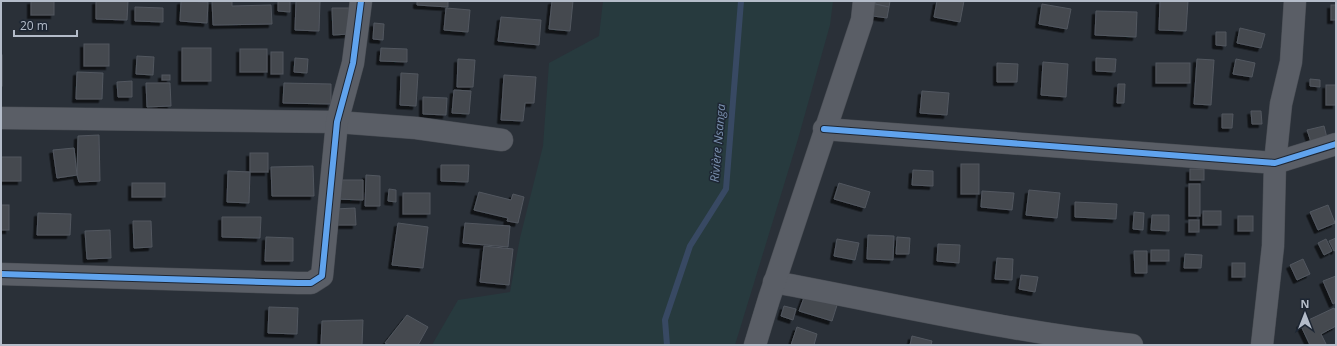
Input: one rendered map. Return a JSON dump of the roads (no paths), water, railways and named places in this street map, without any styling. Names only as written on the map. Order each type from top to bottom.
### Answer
[{"type":"street","points":[[1,274],[290,283],[311,282],[322,276],[337,122],[353,63],[361,1]]},
{"type":"street","points":[[755,345],[824,129],[862,20],[864,1]]},
{"type":"street","points":[[1262,345],[1273,246],[1275,163],[1281,104],[1291,62],[1295,1]]},
{"type":"street","points":[[1,118],[337,122],[416,128],[502,140]]},
{"type":"street","points":[[824,129],[1275,163],[1336,144]]},
{"type":"street","points":[[774,282],[986,322],[1096,341],[1132,345]]},
{"type":"waterway","name":"Rivière Nsanga","points":[[667,345],[665,320],[690,246],[726,189],[741,1]]}]
